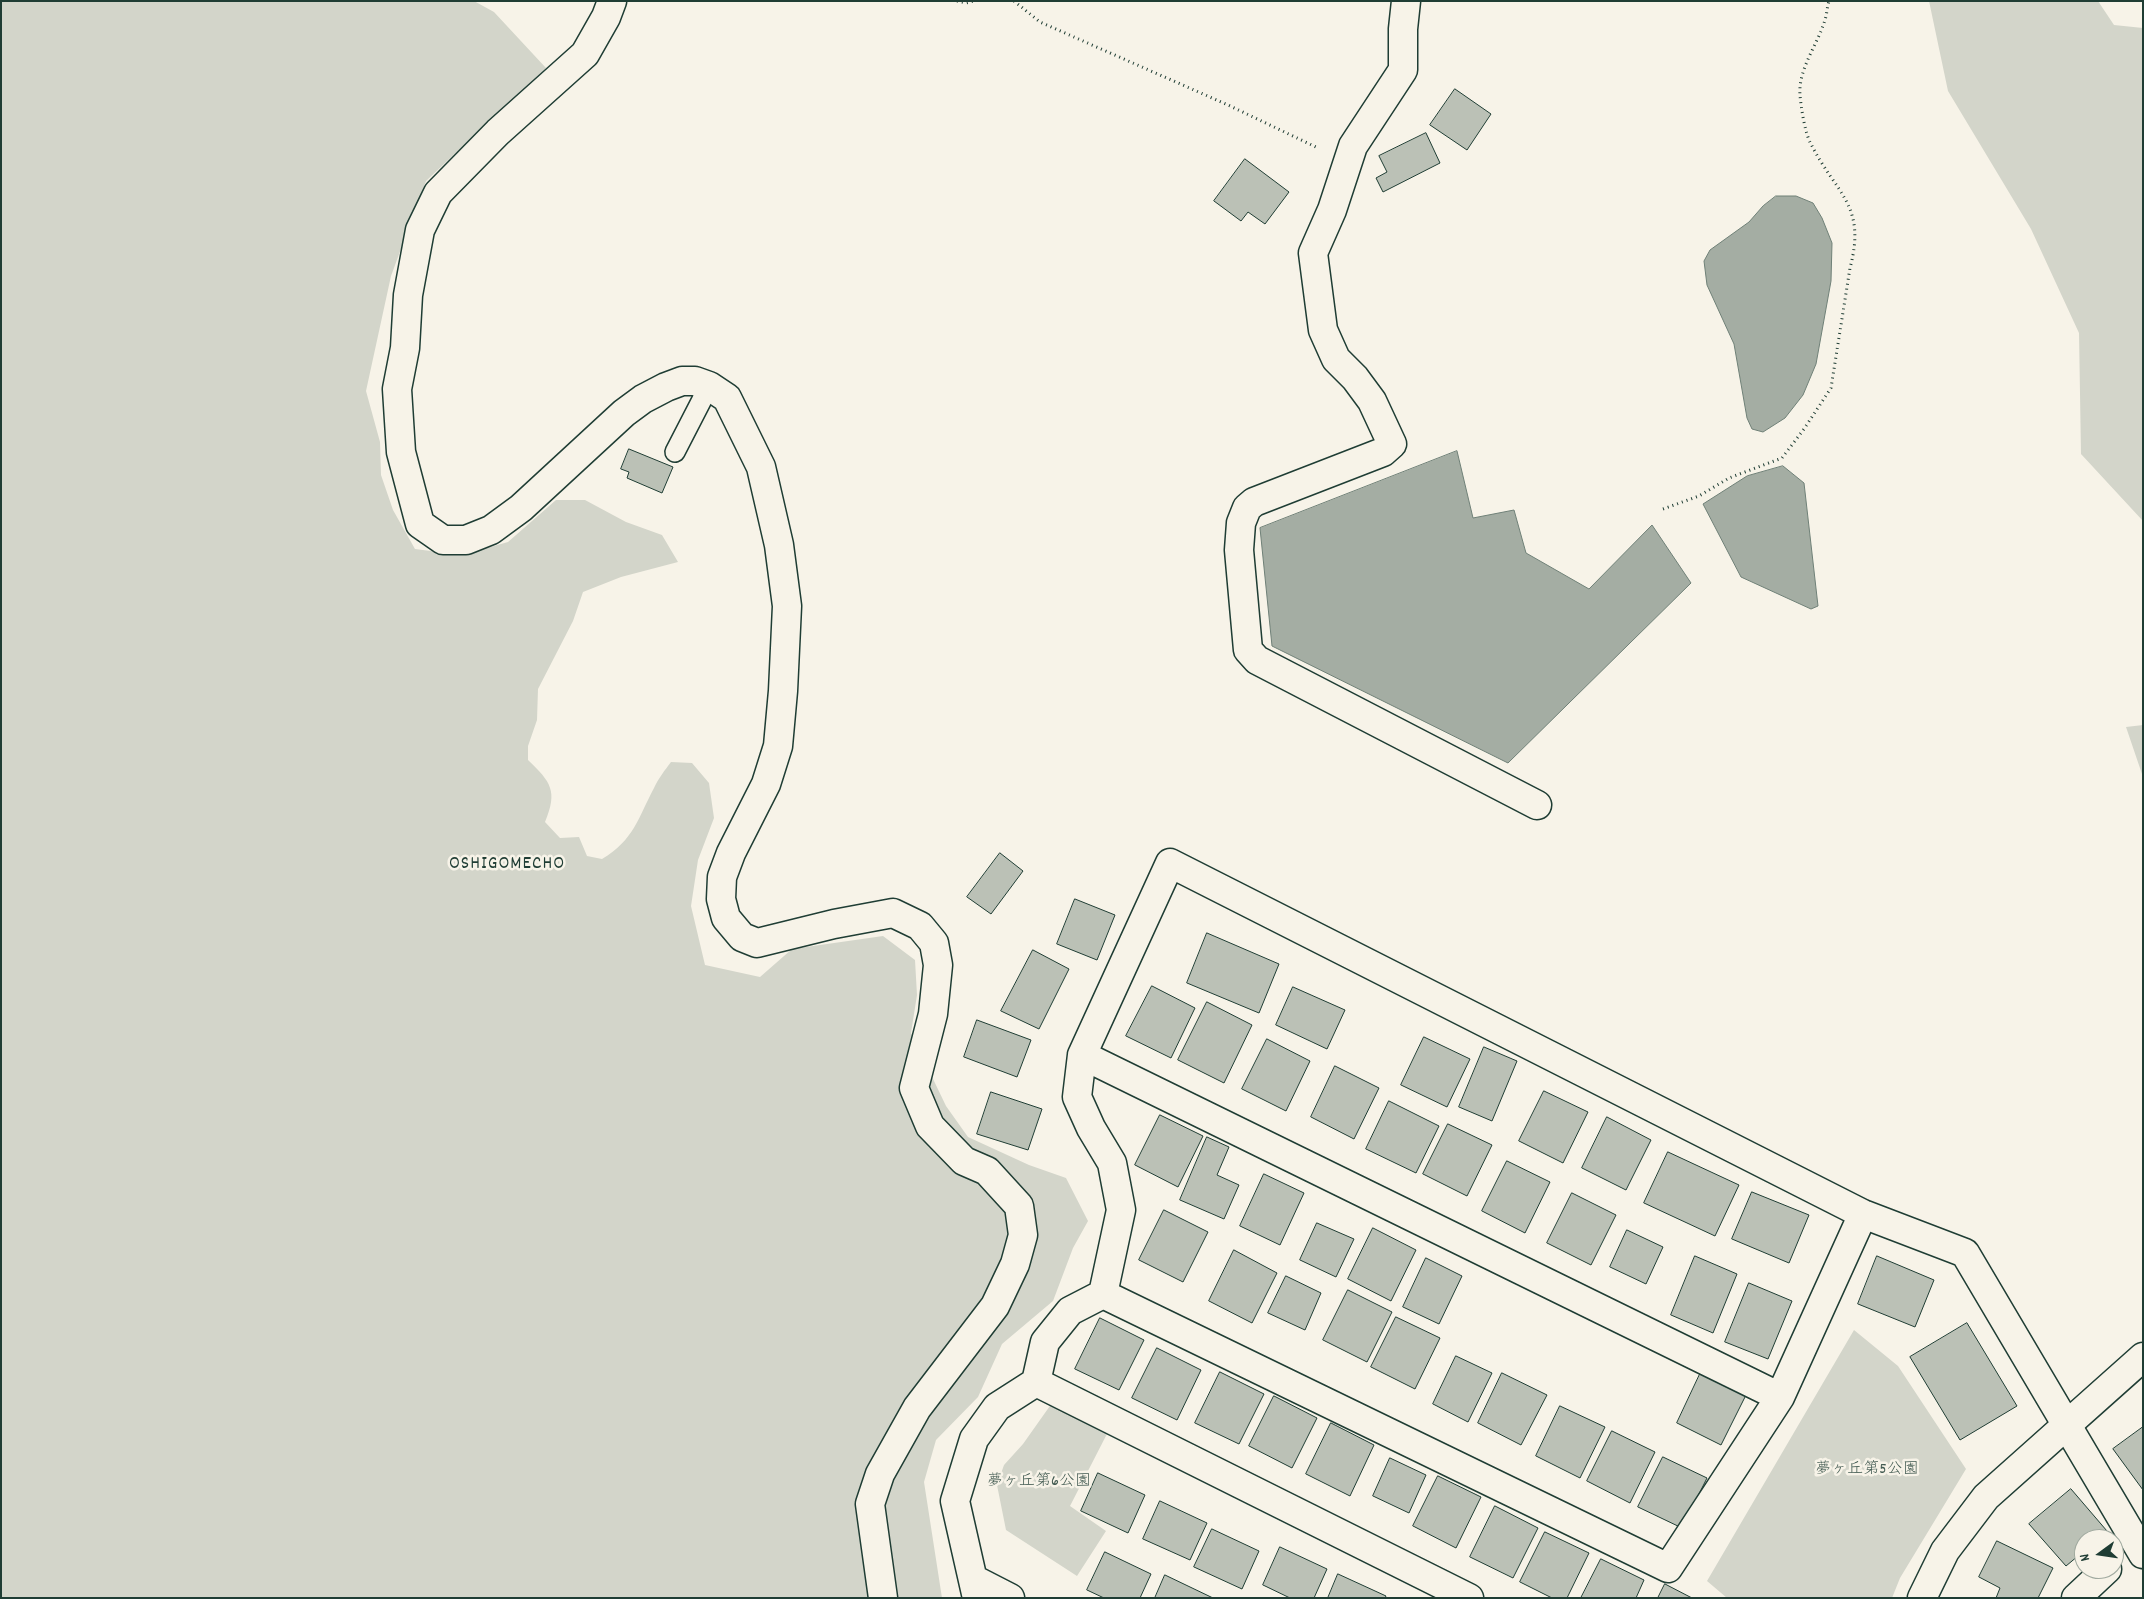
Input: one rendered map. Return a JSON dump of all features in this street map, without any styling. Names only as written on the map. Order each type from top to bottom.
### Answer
[{"type":"street","points":[[612,1],[606,17],[584,54],[498,132],[438,193],[420,230],[408,295],[405,348],[396,389],[401,452],[420,524],[443,540],[466,540],[491,530],[521,508],[624,413],[643,399],[666,387],[682,382],[695,381],[708,386],[727,398],[761,467],[779,545],[786,606],[783,691],[778,746],[766,784],[731,853],[722,877],[721,899],[726,918],[742,937],[758,943],[834,924],[893,913],[920,926],[934,943],[938,965],[932,1014],[914,1088],[930,1126],[964,1161],[987,1171],[1019,1206],[1023,1235],[1015,1264],[995,1306],[917,1408],[880,1474],[870,1504],[883,1598]]},
{"type":"street","points":[[1406,1],[1403,29],[1403,70],[1353,146],[1332,210],[1313,253],[1323,330],[1336,359],[1355,378],[1372,402],[1392,444],[1383,452],[1254,502],[1247,508],[1241,523],[1239,550],[1248,650],[1257,660],[1537,805]]},
{"type":"street","points":[[1103,1294],[1120,1210],[1112,1163],[1091,1128],[1077,1097],[1082,1055],[1170,863],[1864,1214],[1965,1253],[2141,1544],[2124,1555]]},
{"type":"street","points":[[1082,1055],[1780,1397]]},
{"type":"street","points":[[1103,1294],[1668,1568],[1780,1397],[1864,1214]]},
{"type":"street","points":[[1010,1598],[975,1589],[955,1501],[974,1439],[997,1407],[1036,1382],[1045,1342],[1070,1311],[1103,1294]]},
{"type":"street","points":[[1922,1598],[1945,1552],[1986,1497],[2143,1357]]},
{"type":"street","points":[[1036,1382],[1469,1598]]},
{"type":"street","points":[[2076,1598],[2096,1579]]},
{"type":"lane","points":[[675,452],[708,386]]},
{"type":"path","points":[[957,1],[966,4],[974,1]]},
{"type":"path","points":[[1014,1],[1040,22],[1219,101],[1330,154],[1348,159]]},
{"type":"path","points":[[1663,509],[1699,496],[1728,478],[1782,458],[1831,388],[1850,268],[1855,249],[1855,224],[1846,199],[1810,142],[1800,94],[1803,74],[1825,20],[1829,1]]},
{"type":"green space","points":[[1,1],[474,1],[494,12],[546,68],[426,181],[391,276],[366,391],[380,442],[381,475],[393,510],[415,549],[462,555],[508,542],[556,500],[585,500],[626,522],[662,535],[678,562],[621,577],[583,592],[573,621],[538,689],[537,720],[528,746],[528,760],[547,781],[550,788],[551,802],[545,822],[560,838],[579,837],[587,856],[602,859],[613,852],[634,828],[658,781],[671,762],[692,763],[709,783],[714,818],[698,860],[691,906],[705,965],[760,977],[792,949],[883,936],[915,960],[917,995],[911,1033],[946,1106],[968,1137],[1029,1165],[1066,1178],[1088,1221],[1073,1248],[1053,1301],[1002,1344],[978,1397],[936,1440],[924,1482],[942,1598],[1,1598]]},
{"type":"green space","points":[[1929,1],[2098,1],[2114,25],[2143,28],[2143,521],[2081,454],[2079,333],[2031,229],[1948,91]]},
{"type":"green space","points":[[2143,725],[2143,777],[2126,727]]},
{"type":"green space","name":"夢ヶ丘第5公園","points":[[1854,1330],[1898,1366],[1966,1469],[1900,1578],[1892,1598],[1727,1598],[1707,1581]]},
{"type":"green space","name":"夢ヶ丘第6公園","points":[[1052,1403],[1110,1428],[1070,1506],[1106,1531],[1077,1576],[1006,1530],[997,1485],[1004,1465],[1023,1444]]},
{"type":"shaded area","points":[[1776,196],[1796,196],[1813,203],[1822,218],[1832,243],[1831,281],[1816,364],[1803,395],[1785,418],[1763,432],[1752,429],[1747,418],[1734,344],[1707,285],[1704,261],[1710,250],[1749,222],[1763,206]]},
{"type":"shaded area","points":[[1457,451],[1473,518],[1514,510],[1526,553],[1589,589],[1652,525],[1691,583],[1508,763],[1272,646],[1260,528]]},
{"type":"shaded area","points":[[1783,466],[1804,483],[1818,606],[1811,609],[1741,577],[1703,504],[1747,476]]},
{"type":"building","points":[[1455,89],[1491,114],[1467,150],[1430,125]]},
{"type":"building","points":[[1426,133],[1440,163],[1383,192],[1376,178],[1387,172],[1379,156]]},
{"type":"building","points":[[1245,159],[1289,192],[1265,224],[1248,212],[1241,221],[1214,201]]},
{"type":"building","points":[[629,449],[673,467],[662,493],[627,478],[629,472],[621,469]]},
{"type":"building","points":[[1000,853],[1023,871],[991,914],[967,897]]},
{"type":"building","points":[[1075,899],[1115,915],[1097,960],[1057,944]]},
{"type":"building","points":[[1207,933],[1279,964],[1259,1013],[1187,983]]},
{"type":"building","points":[[1033,950],[1069,969],[1039,1029],[1001,1011]]},
{"type":"building","points":[[1152,986],[1195,1008],[1171,1058],[1126,1036]]},
{"type":"building","points":[[1293,987],[1345,1010],[1327,1049],[1276,1025]]},
{"type":"building","points":[[1207,1002],[1252,1025],[1224,1083],[1178,1060]]},
{"type":"building","points":[[977,1020],[1031,1040],[1017,1077],[964,1057]]},
{"type":"building","points":[[1424,1037],[1470,1059],[1447,1107],[1401,1085]]},
{"type":"building","points":[[1267,1039],[1310,1061],[1286,1111],[1242,1089]]},
{"type":"building","points":[[1484,1047],[1517,1061],[1492,1121],[1459,1107]]},
{"type":"building","points":[[1335,1066],[1379,1088],[1354,1139],[1311,1117]]},
{"type":"building","points":[[1544,1091],[1588,1112],[1563,1163],[1519,1141]]},
{"type":"building","points":[[991,1092],[1042,1109],[1028,1150],[977,1134]]},
{"type":"building","points":[[1389,1101],[1439,1126],[1416,1173],[1366,1149]]},
{"type":"building","points":[[1160,1115],[1203,1136],[1178,1187],[1135,1165]]},
{"type":"building","points":[[1607,1117],[1651,1140],[1626,1190],[1582,1168]]},
{"type":"building","points":[[1448,1124],[1492,1145],[1467,1196],[1423,1174]]},
{"type":"building","points":[[1207,1137],[1229,1147],[1217,1175],[1239,1185],[1224,1219],[1180,1200]]},
{"type":"building","points":[[1668,1152],[1739,1185],[1715,1236],[1644,1203]]},
{"type":"building","points":[[1507,1161],[1550,1182],[1525,1233],[1482,1211]]},
{"type":"building","points":[[1264,1174],[1304,1193],[1280,1245],[1240,1226]]},
{"type":"building","points":[[1752,1192],[1809,1215],[1789,1263],[1732,1239]]},
{"type":"building","points":[[1572,1193],[1616,1215],[1591,1265],[1547,1243]]},
{"type":"building","points":[[1164,1210],[1208,1232],[1183,1282],[1139,1260]]},
{"type":"building","points":[[1317,1223],[1354,1239],[1336,1277],[1300,1260]]},
{"type":"building","points":[[1373,1228],[1416,1250],[1391,1301],[1348,1279]]},
{"type":"building","points":[[1627,1230],[1663,1247],[1646,1284],[1610,1267]]},
{"type":"building","points":[[1234,1250],[1277,1273],[1252,1323],[1209,1301]]},
{"type":"building","points":[[1695,1256],[1737,1274],[1713,1333],[1671,1315]]},
{"type":"building","points":[[1877,1256],[1934,1280],[1915,1327],[1858,1304]]},
{"type":"building","points":[[1426,1258],[1462,1276],[1439,1324],[1403,1307]]},
{"type":"building","points":[[1286,1276],[1321,1293],[1305,1330],[1268,1313]]},
{"type":"building","points":[[1749,1283],[1792,1301],[1768,1359],[1725,1342]]},
{"type":"building","points":[[1348,1290],[1392,1312],[1367,1362],[1323,1340]]},
{"type":"building","points":[[1396,1317],[1440,1338],[1415,1389],[1371,1367]]},
{"type":"building","points":[[1100,1318],[1144,1340],[1119,1390],[1075,1369]]},
{"type":"building","points":[[1967,1323],[2017,1406],[1960,1440],[1910,1357]]},
{"type":"building","points":[[1157,1348],[1201,1370],[1177,1420],[1132,1398]]},
{"type":"building","points":[[1456,1356],[1492,1373],[1468,1422],[1433,1404]]},
{"type":"building","points":[[1220,1372],[1264,1394],[1239,1444],[1195,1423]]},
{"type":"building","points":[[1701,1372],[1746,1395],[1721,1445],[1677,1423]]},
{"type":"building","points":[[1502,1373],[1547,1395],[1521,1445],[1478,1423]]},
{"type":"building","points":[[1274,1396],[1317,1418],[1292,1468],[1249,1446]]},
{"type":"building","points":[[1560,1406],[1605,1427],[1580,1478],[1536,1456]]},
{"type":"building","points":[[1331,1423],[1374,1445],[1350,1496],[1306,1474]]},
{"type":"building","points":[[2143,1427],[2143,1490],[2113,1449]]},
{"type":"building","points":[[1612,1431],[1655,1452],[1630,1503],[1587,1481]]},
{"type":"building","points":[[1663,1457],[1707,1478],[1682,1528],[1638,1507]]},
{"type":"building","points":[[1390,1458],[1426,1475],[1409,1513],[1373,1496]]},
{"type":"building","points":[[1098,1473],[1145,1495],[1128,1533],[1081,1511]]},
{"type":"building","points":[[1438,1476],[1481,1497],[1456,1548],[1413,1526]]},
{"type":"building","points":[[2071,1489],[2105,1529],[2074,1529],[2074,1559],[2066,1566],[2029,1524]]},
{"type":"building","points":[[1160,1501],[1207,1523],[1190,1560],[1143,1539]]},
{"type":"building","points":[[1495,1506],[1538,1528],[1513,1578],[1470,1557]]},
{"type":"building","points":[[1212,1529],[1259,1551],[1242,1589],[1194,1567]]},
{"type":"building","points":[[1545,1532],[1589,1553],[1567,1598],[1552,1598],[1520,1582]]},
{"type":"building","points":[[1997,1541],[2053,1568],[2038,1598],[1996,1598],[2000,1588],[1979,1577]]},
{"type":"building","points":[[1280,1547],[1327,1569],[1314,1598],[1290,1598],[1263,1585]]},
{"type":"building","points":[[1105,1552],[1151,1574],[1140,1598],[1104,1598],[1087,1590]]},
{"type":"building","points":[[1601,1559],[1644,1580],[1636,1598],[1581,1598]]},
{"type":"building","points":[[1338,1574],[1386,1596],[1385,1598],[1328,1598]]},
{"type":"building","points":[[1165,1575],[1213,1598],[1155,1598]]},
{"type":"building","points":[[1665,1584],[1692,1598],[1658,1598]]},
{"type":"district","name":"OSHIGOMECHO","points":[[507,865]]}]
